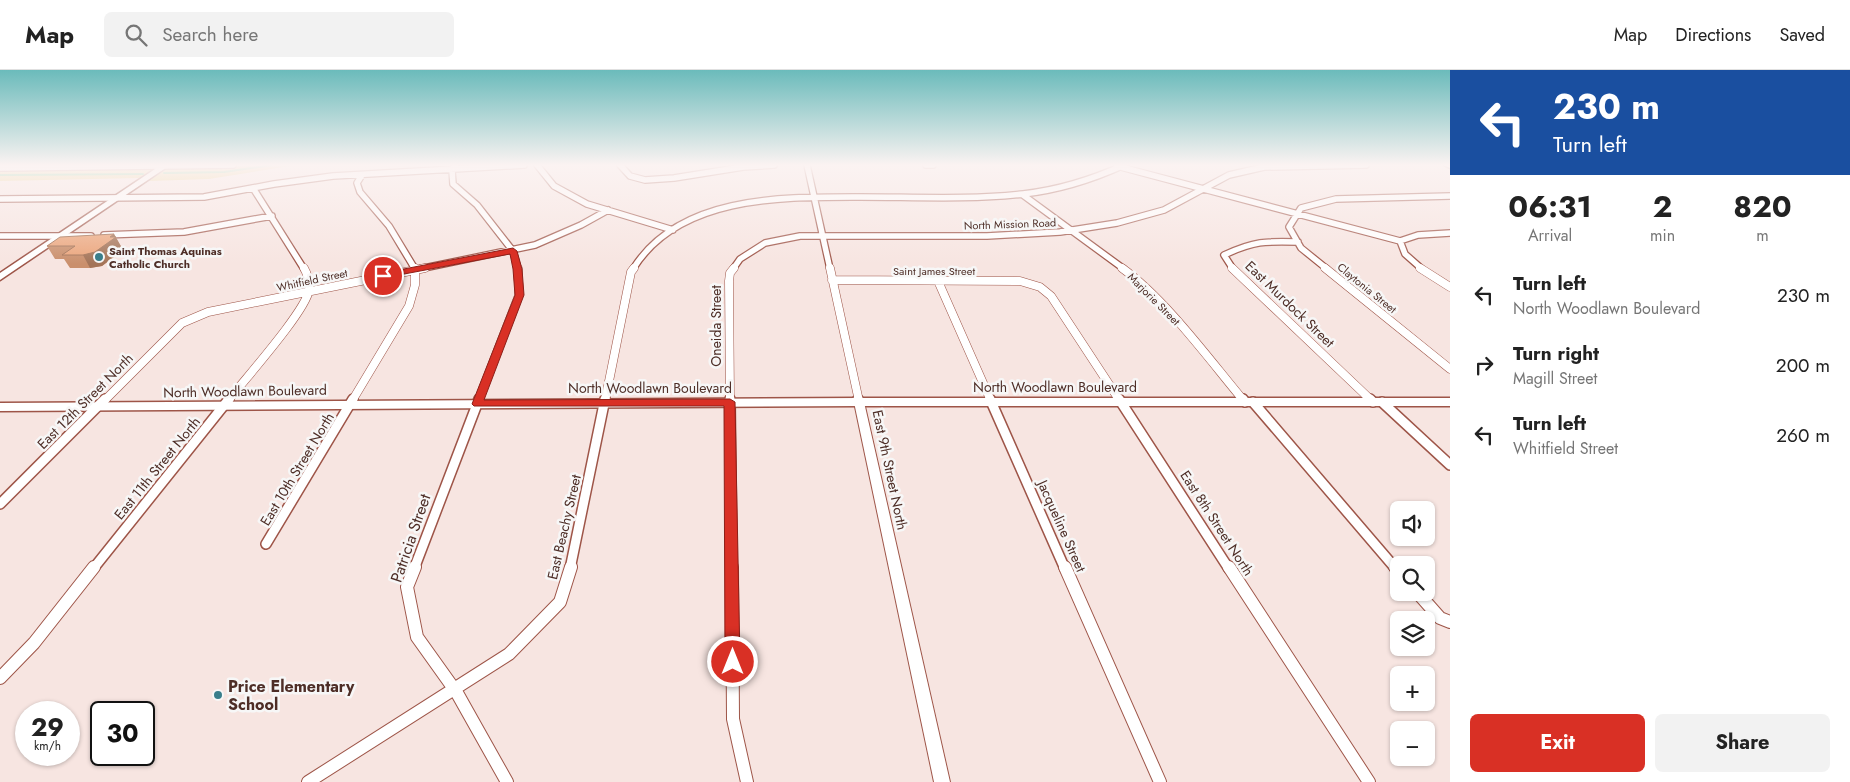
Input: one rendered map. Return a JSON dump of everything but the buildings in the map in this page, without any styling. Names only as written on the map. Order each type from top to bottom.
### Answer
[{"type":"main road","points":[[0,277],[116,199]]},
{"type":"main road","name":"North Woodlawn Boulevard","points":[[0,407],[730,402],[1450,402]]},
{"type":"street","points":[[0,199],[150,198]]},
{"type":"street","points":[[260,198],[307,273],[308,291]]},
{"type":"street","points":[[365,198],[389,226],[415,269]]},
{"type":"street","points":[[469,198],[477,205],[512,250],[518,269],[519,295],[478,404]]},
{"type":"street","points":[[576,198],[587,204],[673,230]]},
{"type":"street","name":"East Beachy Street","points":[[308,782],[509,654],[560,602],[571,566],[631,272],[642,251],[693,218],[746,203],[781,198]]},
{"type":"street","name":"East 9th Street North","points":[[814,198],[942,782]]},
{"type":"street","name":"Marjorie Street","points":[[1027,198],[1136,278],[1182,327],[1390,562]]},
{"type":"street","name":"North Mission Road","points":[[822,236],[987,236],[1071,230],[1117,223],[1164,210],[1186,198]]},
{"type":"street","points":[[1241,198],[1400,241],[1424,233],[1450,233]]},
{"type":"street","points":[[1298,242],[1289,226],[1301,208],[1336,199],[1365,198]]},
{"type":"street","name":"Whitfield Street","points":[[190,318],[208,312],[535,245],[581,225],[608,210]]},
{"type":"street","points":[[0,236],[137,235],[184,232],[272,216]]},
{"type":"street","name":"Oneida Street","points":[[747,782],[733,719],[730,273],[740,259],[765,243],[800,236],[822,236]]},
{"type":"street","name":"East Murdock Street","points":[[1298,242],[1270,241],[1246,244],[1224,255],[1229,265],[1378,402],[1450,465]]},
{"type":"street","points":[[1400,241],[1400,248],[1412,261],[1450,287]]},
{"type":"street","name":"Claytonia Street","points":[[1298,242],[1301,248],[1450,369]]},
{"type":"street","name":"East 10th Street North","points":[[266,544],[409,306],[415,285],[415,269]]},
{"type":"street","name":"Saint James Street","points":[[832,280],[1020,281],[1035,285]]},
{"type":"street","name":"Jacqueline Street","points":[[938,281],[1160,782]]},
{"type":"street","name":"East 8th Street North","points":[[1035,285],[1051,296],[1369,782]]},
{"type":"street","name":"East 11th Street North","points":[[0,678],[34,643],[224,406],[298,312],[308,291]]},
{"type":"street","name":"East 12th Street North","points":[[0,504],[182,323],[190,318]]},
{"type":"street","name":"Patricia Street","points":[[478,404],[407,587],[417,637],[455,690],[507,782]]},
{"type":"street","points":[[1425,601],[1440,618],[1450,622]]},
{"type":"place","name":"Saint Thomas Aquinas Catholic Church","points":[[99,257]]},
{"type":"place","name":"Price Elementary School","points":[[218,695]]},
{"type":"route","points":[[383,276],[513,251],[518,269],[519,295],[478,404],[730,402],[733,662]]}]
